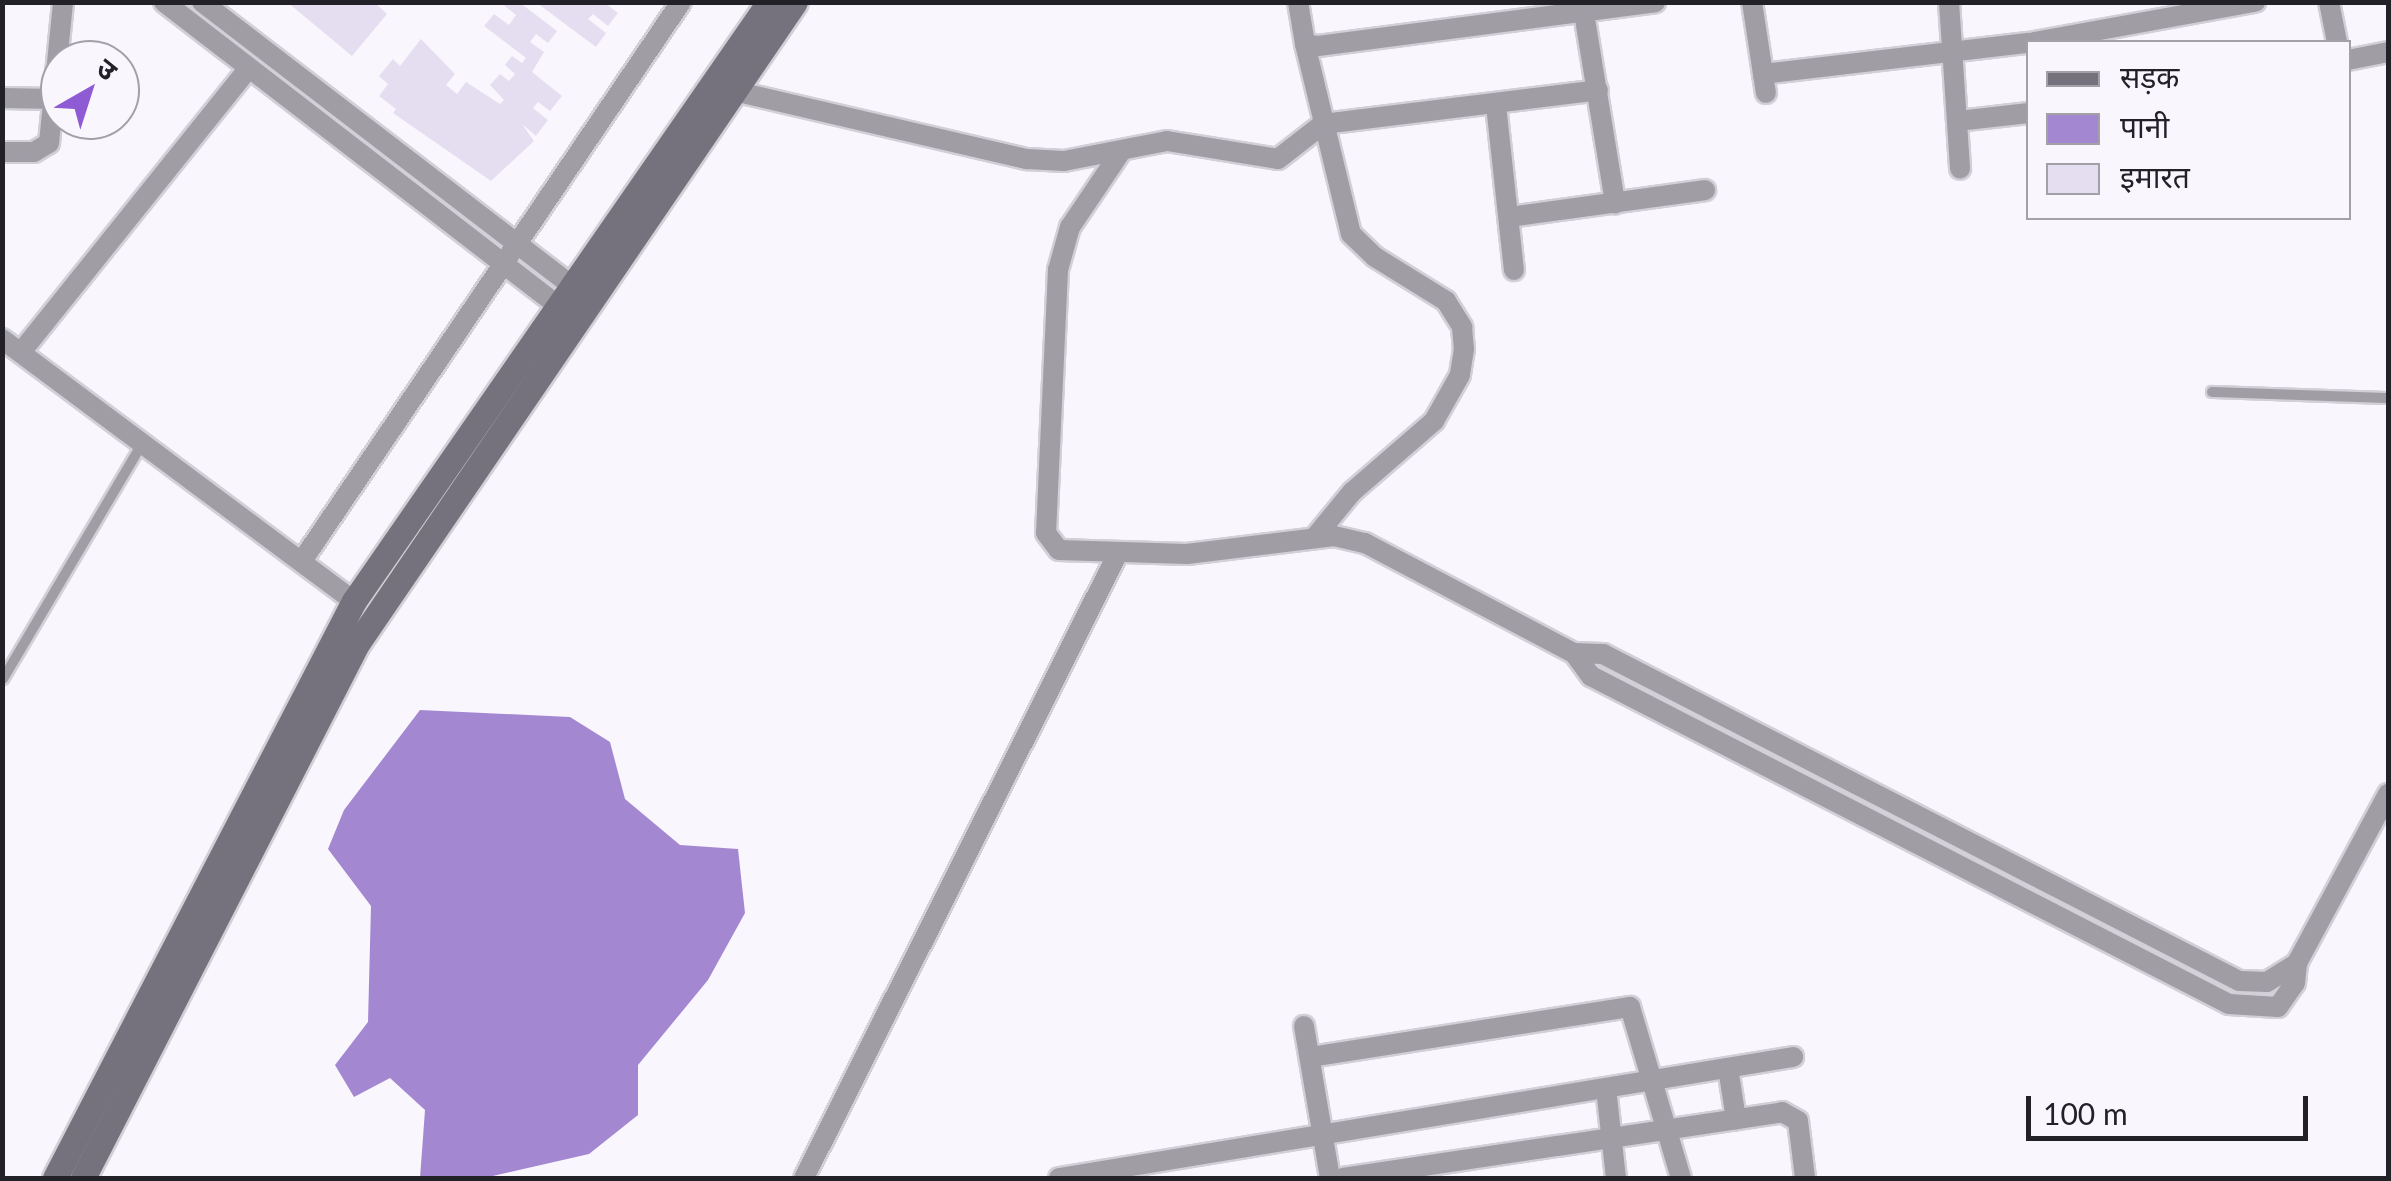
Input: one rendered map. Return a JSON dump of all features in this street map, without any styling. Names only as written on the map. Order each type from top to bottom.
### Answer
[{"type":"main road","points":[[54,1178],[83,1159],[357,644],[572,302],[769,2]]},
{"type":"main road","points":[[83,1159],[354,601],[572,302],[734,90],[795,2]]},
{"type":"street","points":[[60,40],[63,2]]},
{"type":"street","points":[[164,2],[249,68],[511,255]]},
{"type":"street","points":[[202,2],[572,302]]},
{"type":"street","points":[[302,561],[681,2]]},
{"type":"street","points":[[1298,2],[1350,234],[1375,257],[1446,301],[1462,327],[1464,349],[1460,376],[1434,421],[1352,492],[1314,536]]},
{"type":"street","points":[[1306,44],[1584,14],[1655,2]]},
{"type":"street","points":[[1752,2],[1765,84],[2026,44]]},
{"type":"street","points":[[1949,2],[1960,169]]},
{"type":"street","points":[[2047,40],[2255,2]]},
{"type":"street","points":[[2329,2],[2337,40]]},
{"type":"street","points":[[1584,14],[1615,203]]},
{"type":"street","points":[[2351,59],[2388,52]]},
{"type":"street","points":[[22,351],[249,68]]},
{"type":"street","points":[[734,90],[1027,159],[1120,153],[1167,141],[1278,159],[1324,124],[1598,90]]},
{"type":"street","points":[[2,98],[40,99]]},
{"type":"street","points":[[1496,105],[1514,270]]},
{"type":"street","points":[[1958,120],[2026,113]]},
{"type":"street","points":[[2,152],[44,150],[46,140]]},
{"type":"street","points":[[1120,153],[1062,248],[1046,533],[1058,550],[1117,554],[1214,552],[1314,536],[1364,544],[1574,653],[1603,654],[2253,984],[2266,1010]]},
{"type":"street","points":[[1508,217],[1704,190]]},
{"type":"street","points":[[2,340],[22,351],[354,601]]},
{"type":"street","points":[[804,1178],[1117,554]]},
{"type":"street","points":[[1574,653],[1591,676],[2230,1004],[2266,1010],[2287,1000],[2297,962],[2388,794]]},
{"type":"street","points":[[2253,984],[2276,978],[2297,962]]},
{"type":"street","points":[[1310,1057],[1630,1008],[1647,1081],[1671,1128],[1681,1178]]},
{"type":"street","points":[[1304,1026],[1330,1178]]},
{"type":"street","points":[[1058,1173],[1794,1057]]},
{"type":"street","points":[[1728,1068],[1736,1119]]},
{"type":"street","points":[[1606,1088],[1616,1178]]},
{"type":"street","points":[[1342,1178],[1791,1113],[1798,1122],[1805,1178]]},
{"type":"lane","points":[[2212,392],[2388,398]]},
{"type":"lane","points":[[3,679],[144,442]]},
{"type":"water","points":[[420,710],[570,717],[610,742],[625,799],[680,845],[738,849],[745,913],[708,980],[638,1065],[638,1115],[589,1154],[484,1178],[420,1178],[425,1110],[390,1078],[354,1097],[335,1065],[368,1022],[371,906],[328,849],[344,810]]},
{"type":"building","points":[[287,2],[374,2],[387,14],[352,56]]},
{"type":"building","points":[[500,2],[519,2],[557,31],[548,43],[536,34],[530,42],[544,52],[532,72],[562,96],[550,111],[538,102],[533,108],[548,120],[536,136],[522,124],[534,141],[491,181],[393,113],[396,109],[379,96],[388,84],[379,76],[393,59],[400,66],[421,39],[455,74],[446,85],[457,94],[466,82],[500,104],[504,100],[490,85],[500,74],[509,81],[515,74],[505,65],[512,56],[522,63],[526,58],[484,26],[494,14],[509,25],[516,15]]},
{"type":"building","points":[[537,3],[605,3],[618,13],[608,26],[593,14],[588,19],[606,33],[596,47]]}]
